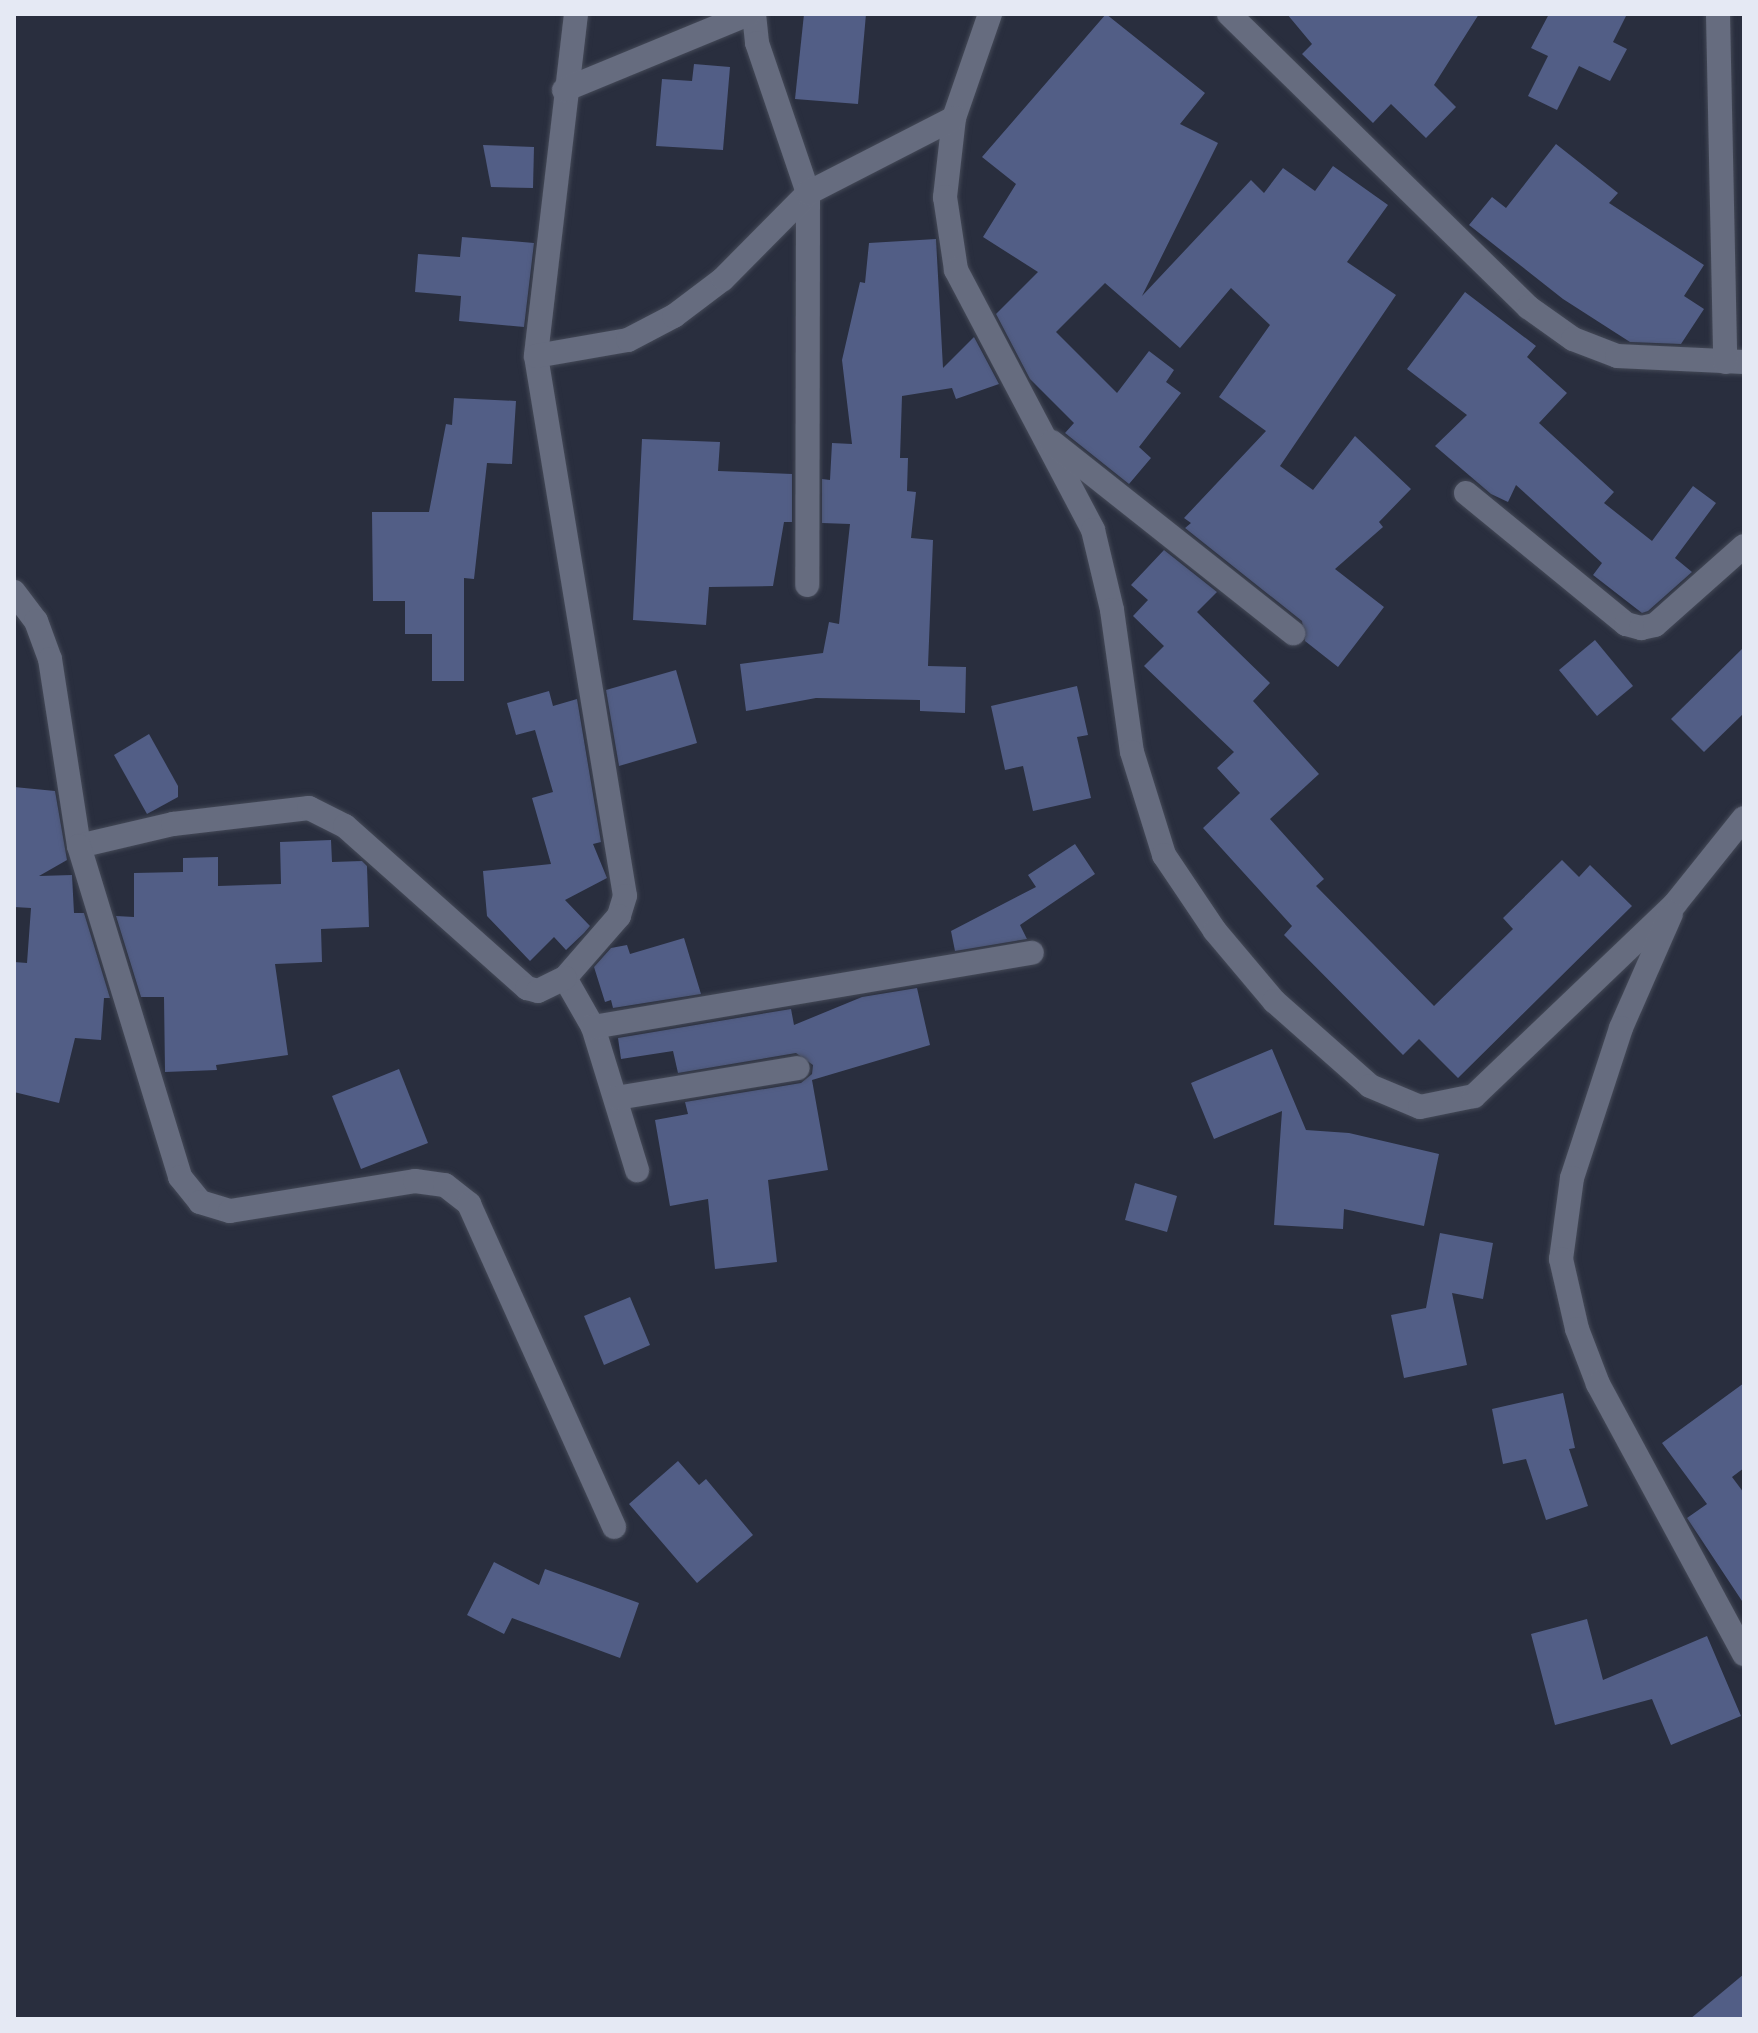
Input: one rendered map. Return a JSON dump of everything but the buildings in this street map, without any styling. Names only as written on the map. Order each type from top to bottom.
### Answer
[{"type":"street","points":[[79,846],[173,824],[309,808],[345,826],[527,988],[538,991],[565,978],[619,916],[625,896],[536,356],[564,90],[576,14]]},
{"type":"street","points":[[564,90],[751,14],[757,43],[808,193],[807,585]]},
{"type":"street","points":[[990,14],[954,118],[945,197],[956,270],[1093,530],[1112,610],[1132,752],[1164,855],[1215,931],[1274,1001],[1370,1086],[1420,1107],[1474,1096],[1675,904],[1744,818]]},
{"type":"street","points":[[1229,14],[1528,307],[1573,339],[1617,356],[1735,362],[1718,14]]},
{"type":"street","points":[[536,356],[628,340],[674,316],[723,279],[808,193],[954,118]]},
{"type":"street","points":[[1044,436],[1293,633]]},
{"type":"street","points":[[1466,493],[1626,624],[1641,628],[1655,625],[1744,546]]},
{"type":"street","points":[[14,592],[36,621],[50,659],[79,846],[180,1177],[200,1202],[230,1211],[415,1181],[445,1185],[469,1204],[614,1527]]},
{"type":"street","points":[[1675,904],[1621,1028],[1577,1163],[1561,1259],[1577,1329],[1598,1384],[1744,1654]]},
{"type":"street","points":[[593,1027],[1032,953]]},
{"type":"street","points":[[565,978],[593,1027],[637,1170]]},
{"type":"street","points":[[617,1098],[798,1068]]}]
